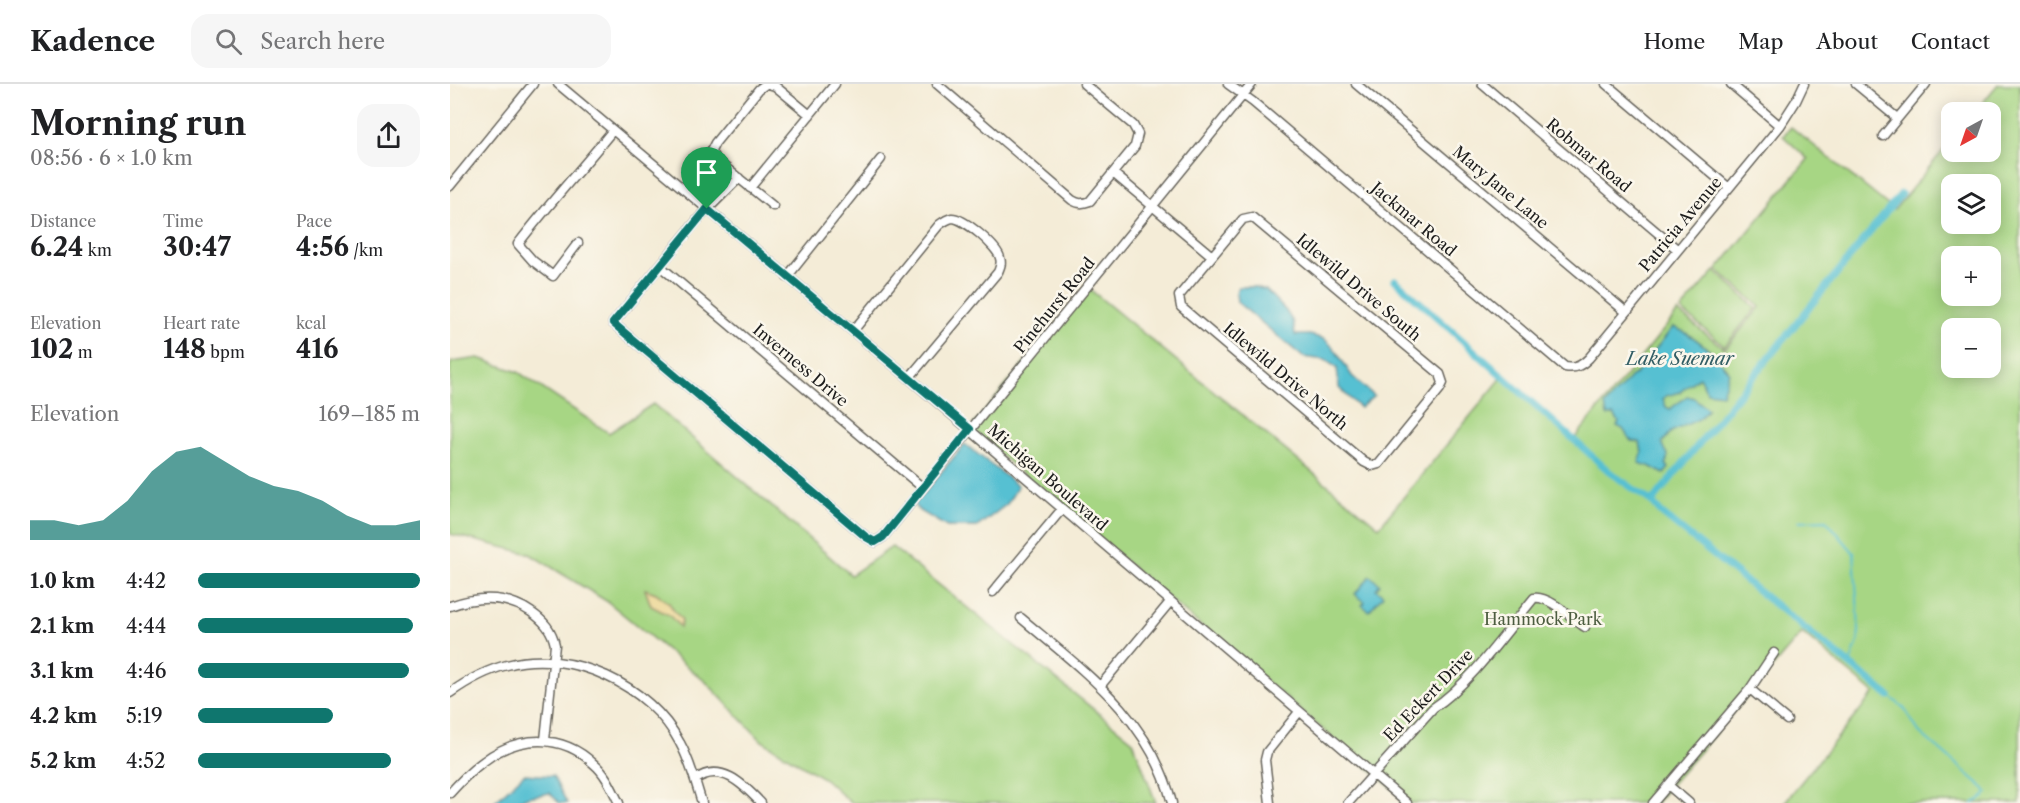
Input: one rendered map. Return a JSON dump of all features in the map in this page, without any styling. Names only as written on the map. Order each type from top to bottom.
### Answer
[{"type":"street","points":[[450,186],[533,84]]},
{"type":"street","name":"Michigan Boulevard","points":[[558,84],[970,429],[1407,803]]},
{"type":"street","points":[[773,206],[715,159],[711,151],[759,89],[767,84],[775,86],[810,115]]},
{"type":"street","points":[[750,188],[835,84]]},
{"type":"street","points":[[937,84],[1079,204],[1090,201],[1135,146],[1138,134],[1133,125],[1084,84]]},
{"type":"street","name":"Jackmar Road","points":[[1228,84],[1565,367]]},
{"type":"street","name":"Pinehurst Road","points":[[660,266],[613,323],[866,537],[875,542],[883,537],[1252,84]]},
{"type":"street","name":"Mary Jane Lane","points":[[1356,84],[1626,312]]},
{"type":"street","name":"Robmar Road","points":[[1482,84],[1678,250]]},
{"type":"street","points":[[1606,84],[1729,188]]},
{"type":"street","points":[[1731,84],[1780,126]]},
{"type":"street","name":"Patricia Avenue","points":[[1565,367],[1571,368],[1583,364],[1780,126],[1804,84]]},
{"type":"street","points":[[1856,84],[1897,118]]},
{"type":"street","points":[[1883,136],[1926,84]]},
{"type":"street","points":[[578,243],[553,276],[533,261],[518,244],[613,130]]},
{"type":"street","points":[[787,277],[881,159]]},
{"type":"street","points":[[1113,173],[1212,256]]},
{"type":"street","points":[[660,266],[707,209],[739,178]]},
{"type":"street","name":"Idlewild Drive South","points":[[1212,256],[1243,219],[1252,217],[1440,374],[1443,383],[1379,464],[1372,466]]},
{"type":"street","points":[[853,331],[939,225],[948,219],[960,220],[992,245],[1000,256],[1001,264],[998,272],[909,378]]},
{"type":"street","name":"Idlewild Drive North","points":[[1212,256],[1179,296],[1181,307],[1364,462],[1372,466]]},
{"type":"street","name":"Inverness Drive","points":[[660,266],[923,488]]},
{"type":"street","points":[[993,592],[1062,509]]},
{"type":"street","name":"Ed Eckert Drive","points":[[1373,775],[1433,708],[1451,696],[1534,598],[1539,597],[1549,601],[1585,627]]},
{"type":"street","points":[[450,606],[482,598],[508,601],[521,606],[537,617],[553,634],[554,662],[545,740]]},
{"type":"street","points":[[1101,685],[1170,602]]},
{"type":"street","points":[[1021,618],[1101,685],[1132,719],[1159,764],[1172,803]]},
{"type":"street","points":[[1653,803],[1750,689],[1774,653]]},
{"type":"street","points":[[450,693],[493,669],[508,664],[534,661],[554,662],[597,672],[628,688],[654,708],[680,742],[702,803]]},
{"type":"street","points":[[1750,689],[1787,720]]},
{"type":"street","points":[[1270,803],[1264,760],[1267,752],[1299,712]]},
{"type":"street","points":[[450,793],[483,761],[494,754],[515,744],[545,740],[569,748],[595,764],[608,780],[619,803]]},
{"type":"street","points":[[695,780],[704,774],[720,772],[741,784],[761,803]]},
{"type":"street","points":[[1348,803],[1373,775]]},
{"type":"street","points":[[1668,785],[1689,803]]},
{"type":"green space","name":"Hammock Park","points":[[1998,84],[2020,84],[2020,803],[1784,803],[1874,693],[1802,633],[1655,803],[1409,803],[970,429],[1087,287],[1379,527],[1504,375],[1575,438],[1678,312],[1725,349],[1760,307],[1717,270],[1808,159],[1783,136],[1791,127],[1894,210],[1941,153],[1941,162],[2001,162],[2001,102],[1983,102]]},
{"type":"green space","points":[[1715,271],[1756,308],[1725,346],[1681,310]]},
{"type":"green space","points":[[479,358],[518,372],[609,433],[653,404],[851,575],[892,547],[1133,741],[1156,803],[851,803],[825,779],[762,741],[706,682],[608,602],[530,554],[450,534],[450,365],[452,362]]},
{"type":"sand","points":[[645,589],[656,593],[669,603],[682,620],[680,627],[669,615],[651,606]]},
{"type":"water","points":[[1238,287],[1255,287],[1266,290],[1286,311],[1293,322],[1295,335],[1310,335],[1324,339],[1334,348],[1352,376],[1374,396],[1360,408],[1339,388],[1337,368],[1325,360],[1303,357],[1237,302]]},
{"type":"water","name":"Lake Suemar","points":[[1673,327],[1704,345],[1729,372],[1722,394],[1707,392],[1699,377],[1680,392],[1663,399],[1666,407],[1670,409],[1687,396],[1694,398],[1708,409],[1699,419],[1671,432],[1662,443],[1668,455],[1666,464],[1669,468],[1664,474],[1639,463],[1642,453],[1640,442],[1631,441],[1623,429],[1617,426],[1619,422],[1614,415],[1607,416],[1605,405],[1636,374]]},
{"type":"water","points":[[965,444],[1018,486],[1007,504],[977,527],[947,527],[917,509],[914,504]]},
{"type":"water","points":[[1370,576],[1380,584],[1376,589],[1383,595],[1369,611],[1362,605],[1365,602],[1355,594]]},
{"type":"water","points":[[524,774],[553,776],[567,803],[559,803],[550,793],[527,797],[516,803],[493,803]]},
{"type":"waterway","points":[[1652,502],[1901,194]]},
{"type":"waterway","points":[[1395,280],[1611,473],[1652,502],[1661,513],[1889,696]]},
{"type":"waterway","points":[[1798,521],[1826,520],[1854,553],[1859,630],[1858,641],[1850,664]]},
{"type":"waterway","points":[[1889,696],[1904,708],[1919,732],[1985,789],[1987,793],[1984,797],[1973,803]]},
{"type":"route","points":[[707,209],[970,429],[883,537],[875,542],[866,537],[613,323],[707,209]]}]
